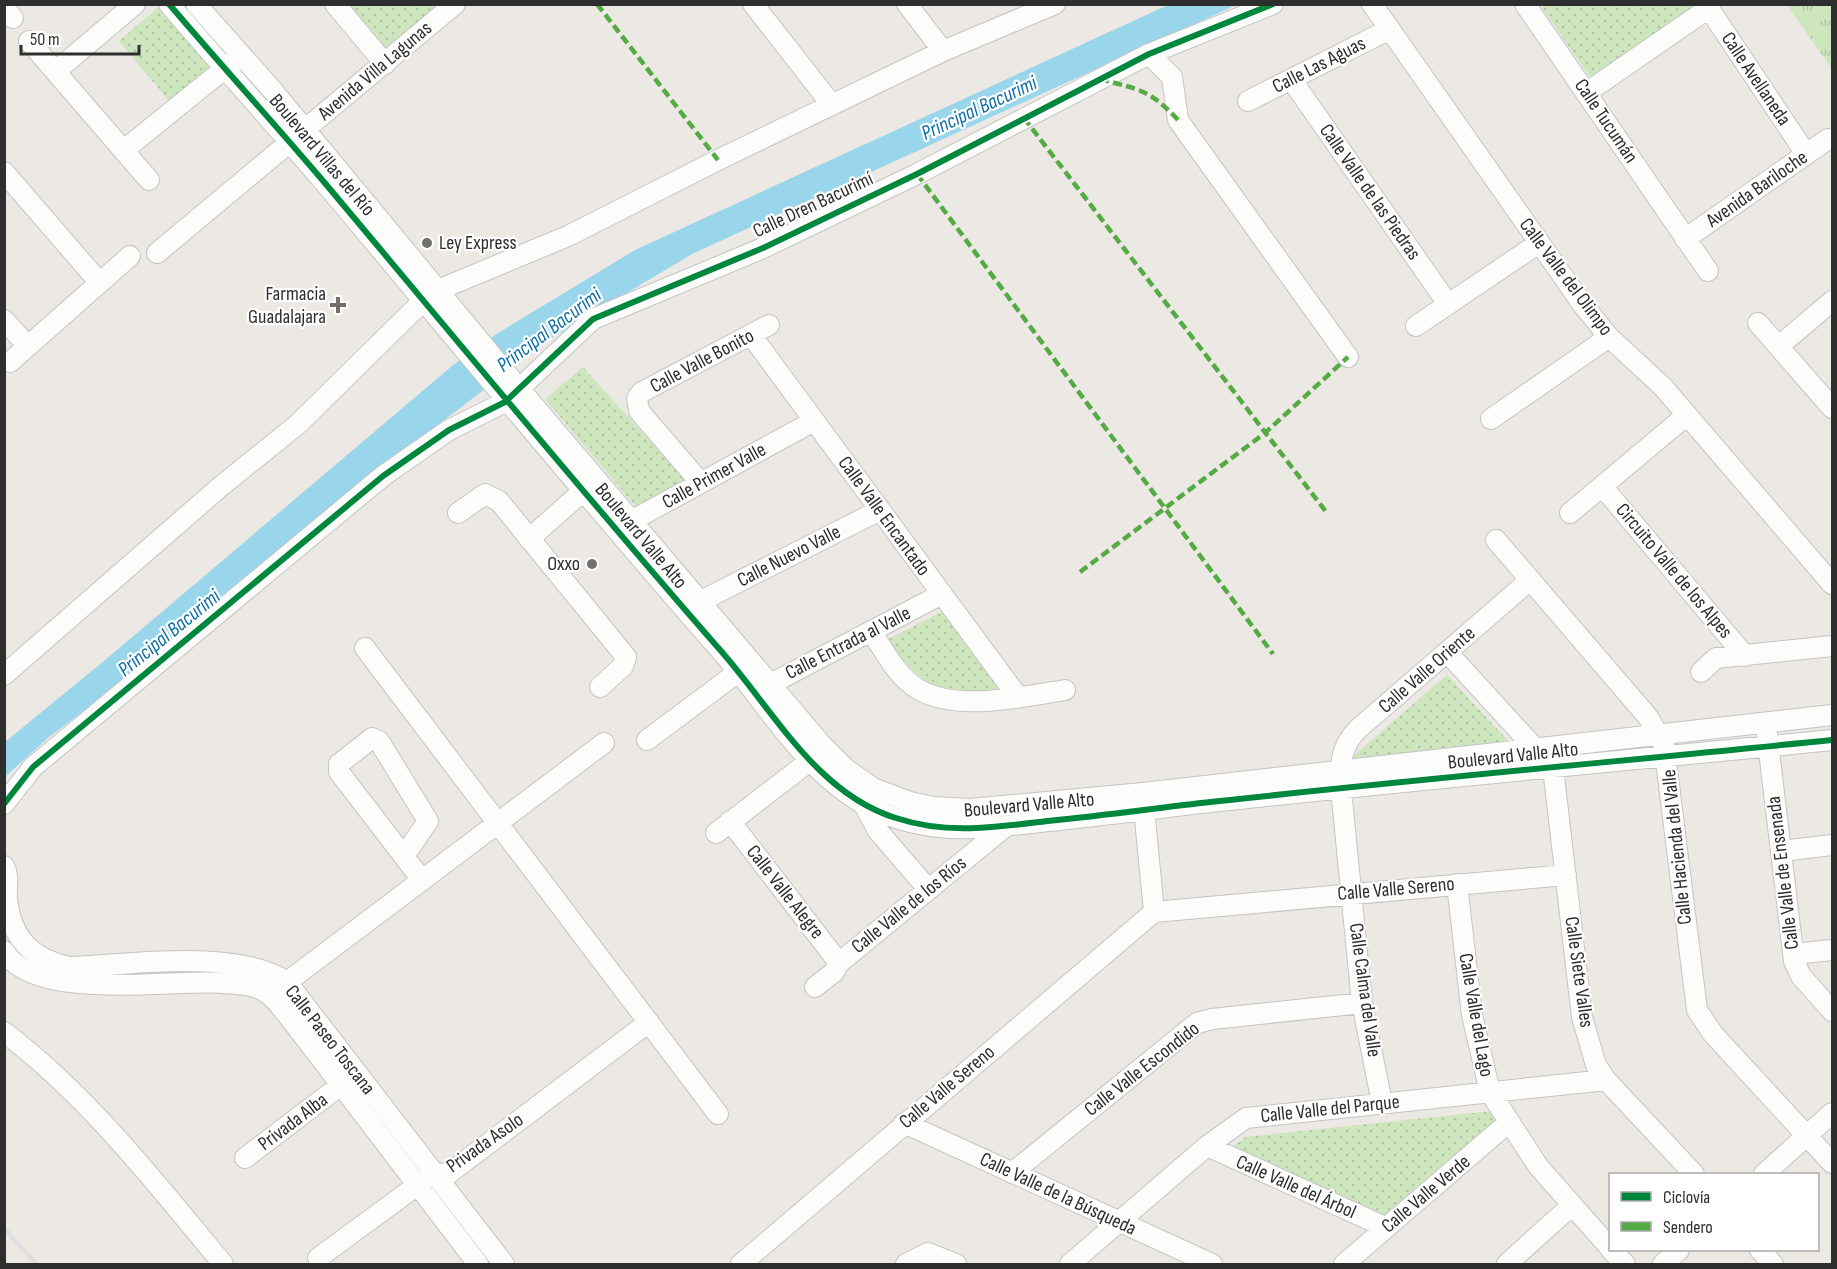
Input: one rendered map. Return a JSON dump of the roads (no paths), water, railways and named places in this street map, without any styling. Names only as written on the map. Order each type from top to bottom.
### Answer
[{"type":"street","points":[[56,71],[135,4]]},
{"type":"street","name":"Boulevard Villas del Río","points":[[169,4],[290,142],[422,302],[452,323]]},
{"type":"street","name":"Boulevard Villas del Río","points":[[196,4],[305,129],[438,290],[452,323]]},
{"type":"street","points":[[335,4],[385,63]]},
{"type":"street","name":"Avenida Villa Lagunas","points":[[157,253],[455,4]]},
{"type":"street","points":[[753,4],[832,105]]},
{"type":"street","points":[[907,4],[943,51]]},
{"type":"street","points":[[4,675],[220,487],[298,423],[422,302],[438,290],[568,236],[943,51],[1054,4]]},
{"type":"street","name":"Calle Dren Bacurimí","points":[[4,804],[33,767],[383,476],[509,391],[593,319],[764,248],[917,174],[1149,54],[1272,4]]},
{"type":"street","name":"Calle Valle del Olimpo","points":[[1372,4],[1539,243],[1609,337],[1663,387],[1833,584]]},
{"type":"street","name":"Calle Tucumán","points":[[1525,4],[1708,271]]},
{"type":"street","points":[[1586,93],[1708,6]]},
{"type":"street","name":"Calle Avellaneda","points":[[1708,6],[1806,154]]},
{"type":"street","name":"Calle Las Aguas","points":[[1248,101],[1390,29]]},
{"type":"street","points":[[29,41],[149,180]]},
{"type":"street","points":[[1180,41],[1172,77],[1178,120],[1348,357]]},
{"type":"street","points":[[1149,54],[1172,77]]},
{"type":"street","points":[[124,150],[240,56]]},
{"type":"street","name":"Calle Valle de las Piedras","points":[[1292,79],[1448,304]]},
{"type":"street","name":"Avenida Bariloche","points":[[1685,239],[1828,139]]},
{"type":"street","points":[[4,172],[99,282]]},
{"type":"street","points":[[1416,326],[1539,243]]},
{"type":"street","points":[[10,362],[130,255]]},
{"type":"street","points":[[1779,346],[1833,301]]},
{"type":"street","points":[[4,320],[28,346]]},
{"type":"street","name":"Boulevard Valle Alto","points":[[452,323],[509,391],[632,521],[699,602],[811,760],[836,784],[864,805],[894,818],[923,825],[968,830],[1005,826],[1340,769],[1833,715]]},
{"type":"street","points":[[1758,323],[1833,408]]},
{"type":"street","name":"Calle Valle Bonito","points":[[701,483],[639,411],[637,398],[642,392],[769,325]]},
{"type":"street","name":"Calle Valle Encantado","points":[[751,335],[1017,697]]},
{"type":"street","points":[[1491,419],[1609,337]]},
{"type":"street","name":"Boulevard Valle Alto","points":[[509,391],[582,492],[738,672],[762,688],[846,770],[873,788],[910,802],[933,807],[970,809],[1144,802],[1341,789],[1833,740]]},
{"type":"street","name":"Circuito Valle de los Alpes","points":[[1570,513],[1687,415]]},
{"type":"street","name":"Calle Primer Valle","points":[[614,530],[814,421]]},
{"type":"street","name":"Circuito Valle de los Alpes","points":[[1602,486],[1745,656]]},
{"type":"street","points":[[529,539],[582,492]]},
{"type":"street","points":[[458,513],[485,494],[499,501],[626,657],[623,666],[600,687]]},
{"type":"street","name":"Calle Nuevo Valle","points":[[699,602],[880,510]]},
{"type":"street","name":"Calle Hacienda del Valle","points":[[1496,540],[1648,717],[1658,734],[1668,756],[1693,992],[1697,1010],[1713,1034],[1833,1163]]},
{"type":"street","name":"Calle Valle Oriente","points":[[1340,769],[1346,741],[1530,580]]},
{"type":"street","name":"Calle Entrada al Valle","points":[[762,688],[942,594]]},
{"type":"street","points":[[871,632],[901,674],[917,689],[936,697],[964,701],[1065,690]]},
{"type":"street","name":"Circuito Valle de los Alpes","points":[[1701,672],[1716,658],[1833,646]]},
{"type":"street","points":[[365,648],[718,1114]]},
{"type":"street","points":[[1447,652],[1553,768]]},
{"type":"street","points":[[647,740],[738,672]]},
{"type":"street","name":"Calle Valle de Ensenada","points":[[1765,722],[1794,954],[1801,976],[1833,1011]]},
{"type":"street","points":[[404,856],[428,821],[379,741],[372,738],[339,764],[338,768],[404,856],[422,880]]},
{"type":"street","points":[[278,1004],[287,982],[604,743]]},
{"type":"street","name":"Calle Valle Alegre","points":[[811,760],[723,827],[839,963]]},
{"type":"street","name":"Calle Siete Valles","points":[[1553,768],[1582,1017],[1596,1065],[1606,1080],[1693,1173]]},
{"type":"street","name":"Calle Calma del Valle","points":[[1340,769],[1362,1003],[1382,1103]]},
{"type":"street","points":[[1144,802],[1154,912]]},
{"type":"street","points":[[864,805],[878,831],[928,889]]},
{"type":"street","name":"Calle Valle de los Ríos","points":[[815,987],[834,972],[839,963],[1005,826]]},
{"type":"street","points":[[1781,851],[1833,845]]},
{"type":"street","points":[[4,866],[9,879],[6,896],[23,944],[6,958]]},
{"type":"street","name":"Calle Valle Sereno","points":[[741,1264],[1154,912],[1566,875]]},
{"type":"street","name":"Calle Valle del Lago","points":[[1457,884],[1472,1016],[1490,1092],[1538,1166],[1609,1247]]},
{"type":"street","name":"Calle Paseo Toscana","points":[[23,944],[38,957],[54,964],[70,967],[88,976],[208,982],[256,988],[268,993],[478,1264]]},
{"type":"street","points":[[1794,954],[1833,950]]},
{"type":"street","name":"Calle Paseo Toscana","points":[[6,958],[28,972],[50,979],[211,962],[258,969],[287,982],[504,1264]]},
{"type":"street","points":[[208,982],[211,962]]},
{"type":"street","name":"Calle Valle Escondido","points":[[1012,1173],[1197,1023],[1212,1019],[1362,1003]]},
{"type":"street","name":"Privada Asolo","points":[[318,1258],[434,1173],[448,1174],[649,1022]]},
{"type":"street","points":[[4,1032],[71,1088],[137,1160],[223,1264]]},
{"type":"street","name":"Calle Valle del Parque","points":[[1070,1264],[1207,1146],[1246,1118],[1606,1080]]},
{"type":"street","name":"Privada Alba","points":[[245,1158],[341,1085]]},
{"type":"street","points":[[1765,1173],[1833,1113]]},
{"type":"street","name":"Calle Valle Verde","points":[[1344,1264],[1508,1123]]},
{"type":"street","name":"Calle Valle de la Búsqueda","points":[[904,1124],[1212,1264]]},
{"type":"street","name":"Calle Valle del Árbol","points":[[1207,1146],[1385,1227]]},
{"type":"street","points":[[1507,1264],[1571,1206]]},
{"type":"street","name":"Calle Valle del Lago","points":[[1613,1251],[1625,1264]]},
{"type":"street","points":[[1663,1264],[1678,1251]]},
{"type":"street","points":[[1761,1251],[1773,1264]]},
{"type":"street","points":[[906,1264],[928,1253],[956,1264]]},
{"type":"water","name":"Principal Bacurimi","points":[[1168,5],[1236,5],[692,254],[553,337],[388,463],[180,638],[49,737],[5,777],[5,742],[452,366],[498,333],[635,250]]},
{"type":"railway","points":[[4,1228],[36,1264]]},
{"type":"place","name":"Ley Express","points":[[427,243]]},
{"type":"place","name":"Farmacia Guadalajara","points":[[338,305]]},
{"type":"place","name":"Oxxo","points":[[592,564]]}]
